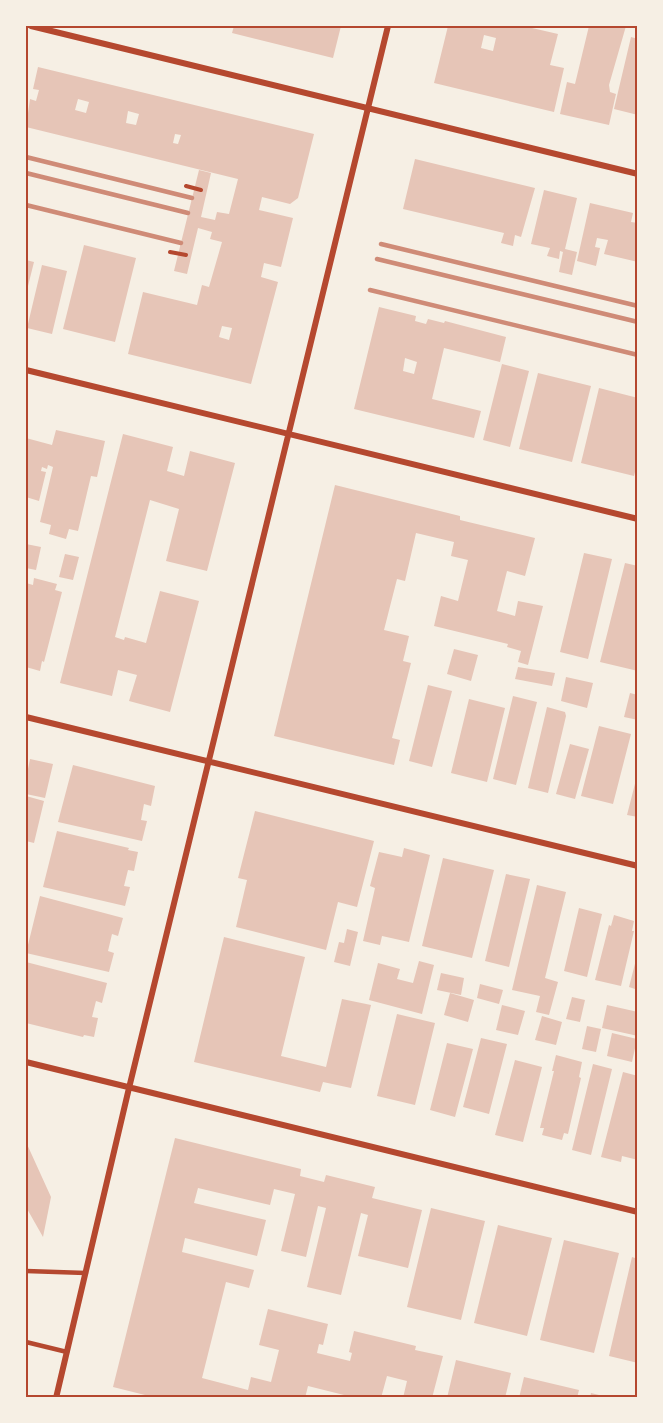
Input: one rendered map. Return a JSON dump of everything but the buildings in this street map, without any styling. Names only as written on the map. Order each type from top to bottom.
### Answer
[{"type":"street","points":[[31,26],[638,174]]},
{"type":"street","points":[[56,1398],[129,1088],[388,26]]},
{"type":"street","points":[[26,370],[638,519]]},
{"type":"street","points":[[26,717],[638,866]]},
{"type":"street","points":[[26,1062],[638,1212]]},
{"type":"lane","points":[[26,1271],[86,1273]]},
{"type":"lane","points":[[26,1342],[67,1352]]},
{"type":"path","points":[[186,186],[201,190]]},
{"type":"path","points":[[170,252],[186,255]]},
{"type":"railway","points":[[26,157],[192,198]]},
{"type":"railway","points":[[26,173],[188,213]]},
{"type":"railway","points":[[26,205],[181,243]]},
{"type":"railway","points":[[381,244],[638,306]]},
{"type":"railway","points":[[377,259],[638,322]]},
{"type":"railway","points":[[370,290],[638,355]]}]
